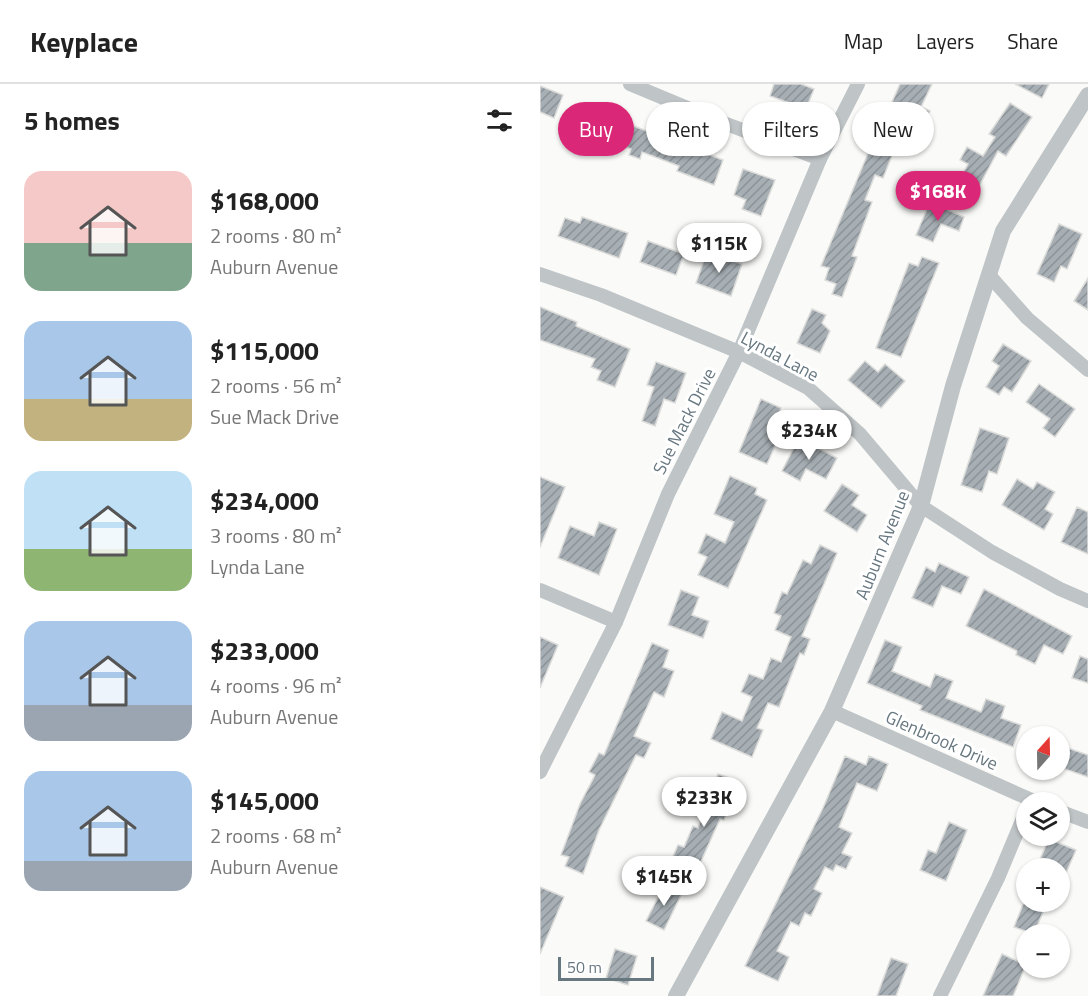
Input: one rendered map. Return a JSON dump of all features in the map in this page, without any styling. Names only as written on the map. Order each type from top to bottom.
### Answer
[{"type":"street","points":[[630,84],[721,122],[820,159]]},
{"type":"street","name":"Sue Mack Drive","points":[[540,772],[616,622],[668,494],[739,352],[820,159],[858,84]]},
{"type":"street","name":"Auburn Avenue","points":[[676,996],[832,711],[921,506],[953,386],[1004,231],[1088,95]]},
{"type":"street","name":"Lynda Lane","points":[[540,274],[602,295],[739,352],[808,388],[860,434],[921,506],[992,552],[1060,589],[1088,601]]},
{"type":"street","points":[[989,275],[1027,318],[1088,370]]},
{"type":"street","points":[[540,590],[616,622]]},
{"type":"street","name":"Glenbrook Drive","points":[[832,711],[1016,797]]},
{"type":"street","points":[[1070,815],[1088,822]]},
{"type":"street","points":[[940,996],[1016,838]]},
{"type":"building","points":[[774,84],[801,84],[814,89],[809,102],[787,102],[770,96]]},
{"type":"building","points":[[900,84],[932,84],[923,102],[892,102]]},
{"type":"building","points":[[1015,84],[1049,84],[1042,98]]},
{"type":"building","points":[[540,86],[563,95],[560,102],[558,102],[554,118],[540,112]]},
{"type":"building","points":[[1010,103],[1032,117],[1006,156],[998,151],[972,199],[954,190],[968,164],[960,160],[967,147],[983,156],[995,137],[989,134]]},
{"type":"building","points":[[634,126],[646,131],[646,154],[642,152],[640,159],[632,156],[634,156]]},
{"type":"building","points":[[653,156],[712,156],[723,160],[714,185],[677,171],[679,166]]},
{"type":"building","points":[[867,156],[892,156],[883,178],[875,175],[865,200],[872,202],[852,256],[857,257],[842,297],[832,294],[836,284],[825,280],[829,268],[821,266]]},
{"type":"building","points":[[743,169],[775,180],[761,216],[742,209],[746,200],[734,195]]},
{"type":"building","points":[[930,202],[964,217],[959,231],[941,224],[933,242],[916,235]]},
{"type":"building","points":[[582,217],[628,233],[619,258],[558,236],[565,218],[580,223]]},
{"type":"building","points":[[1059,224],[1082,234],[1067,269],[1061,266],[1054,282],[1037,274]]},
{"type":"building","points":[[648,241],[684,254],[676,275],[640,262]]},
{"type":"building","points":[[707,252],[742,264],[731,296],[696,283]]},
{"type":"building","points":[[922,257],[939,263],[901,357],[876,348],[909,263],[918,266]]},
{"type":"building","points":[[1088,278],[1088,310],[1074,301]]},
{"type":"building","points":[[540,307],[577,322],[576,326],[630,349],[615,387],[597,380],[601,371],[591,367],[595,359],[540,340]]},
{"type":"building","points":[[812,309],[826,315],[822,323],[830,331],[820,353],[797,343]]},
{"type":"building","points":[[1003,344],[1031,361],[1012,392],[1004,387],[999,395],[986,387],[999,366],[992,361]]},
{"type":"building","points":[[865,361],[878,372],[885,364],[905,381],[881,408],[848,380]]},
{"type":"building","points":[[656,362],[686,373],[675,403],[664,399],[655,426],[642,421],[654,387],[647,385]]},
{"type":"building","points":[[1039,384],[1075,409],[1055,437],[1043,428],[1050,419],[1026,402]]},
{"type":"building","points":[[761,399],[781,408],[774,426],[782,430],[767,464],[739,452]]},
{"type":"building","points":[[980,428],[1009,438],[997,474],[989,471],[982,492],[961,485]]},
{"type":"building","points":[[799,438],[837,458],[826,479],[806,469],[800,481],[782,471]]},
{"type":"building","points":[[730,476],[757,488],[755,494],[767,500],[728,588],[698,575],[707,557],[698,553],[706,534],[725,543],[734,522],[714,514]]},
{"type":"building","points":[[540,477],[565,487],[540,547]]},
{"type":"building","points":[[1017,479],[1033,489],[1037,482],[1055,492],[1045,509],[1053,514],[1044,530],[1002,505]]},
{"type":"building","points":[[842,484],[859,495],[852,505],[867,515],[857,532],[824,511]]},
{"type":"building","points":[[1077,507],[1088,512],[1088,554],[1061,542]]},
{"type":"building","points":[[599,522],[617,529],[599,575],[558,558],[570,526],[594,536]]},
{"type":"building","points":[[820,545],[837,553],[802,636],[810,639],[804,655],[800,653],[779,707],[768,703],[757,728],[763,730],[752,757],[711,739],[722,712],[742,721],[752,697],[741,692],[749,674],[763,679],[771,658],[781,662],[791,637],[775,630],[781,616],[774,613],[782,592],[787,594],[803,560],[811,564]]},
{"type":"building","points":[[939,563],[969,577],[961,594],[942,586],[933,607],[912,598],[926,567],[935,572]]},
{"type":"building","points":[[984,589],[1072,636],[1063,654],[1044,645],[1035,664],[1016,655],[1017,651],[966,626]]},
{"type":"building","points":[[681,590],[699,597],[692,615],[709,621],[703,638],[668,625]]},
{"type":"building","points":[[540,637],[558,645],[540,688]]},
{"type":"building","points":[[885,640],[902,647],[892,671],[930,687],[935,674],[953,681],[946,698],[981,712],[986,699],[1005,706],[1001,718],[1021,725],[1016,726],[1016,739],[1013,747],[920,710],[922,706],[867,683]]},
{"type":"building","points":[[652,643],[669,650],[663,667],[674,671],[664,697],[654,692],[634,736],[651,743],[644,758],[636,755],[599,830],[583,874],[565,866],[569,857],[561,855],[580,804],[595,775],[589,772],[599,753],[604,755]]},
{"type":"building","points":[[1080,656],[1088,659],[1088,683],[1072,678]]},
{"type":"building","points":[[1070,749],[1088,755],[1088,777],[1070,771]]},
{"type":"building","points":[[845,756],[866,765],[869,756],[888,764],[877,791],[857,783],[839,827],[852,833],[842,853],[852,857],[846,869],[836,865],[833,871],[825,867],[814,889],[822,893],[811,916],[805,913],[799,926],[791,922],[777,951],[789,957],[778,981],[745,966],[823,808]]},
{"type":"building","points":[[718,774],[738,781],[724,820],[720,819],[694,877],[656,861],[671,861],[678,845],[684,847],[693,826],[698,828]]},
{"type":"building","points":[[949,822],[967,830],[946,881],[920,870],[928,850],[936,853]]},
{"type":"building","points":[[1046,846],[1066,846],[1076,850],[1070,864],[1070,858],[1040,858]]},
{"type":"building","points":[[665,884],[682,893],[664,930],[646,921]]},
{"type":"building","points":[[540,887],[564,897],[540,954]]},
{"type":"building","points":[[1020,912],[1043,912],[1038,924],[1016,924],[1016,928],[1014,927]]},
{"type":"building","points":[[615,949],[637,956],[628,985],[606,978]]},
{"type":"building","points":[[1002,954],[1016,960],[1016,978],[1021,978],[1013,996],[983,996]]},
{"type":"building","points":[[891,958],[908,964],[896,996],[877,996]]}]
